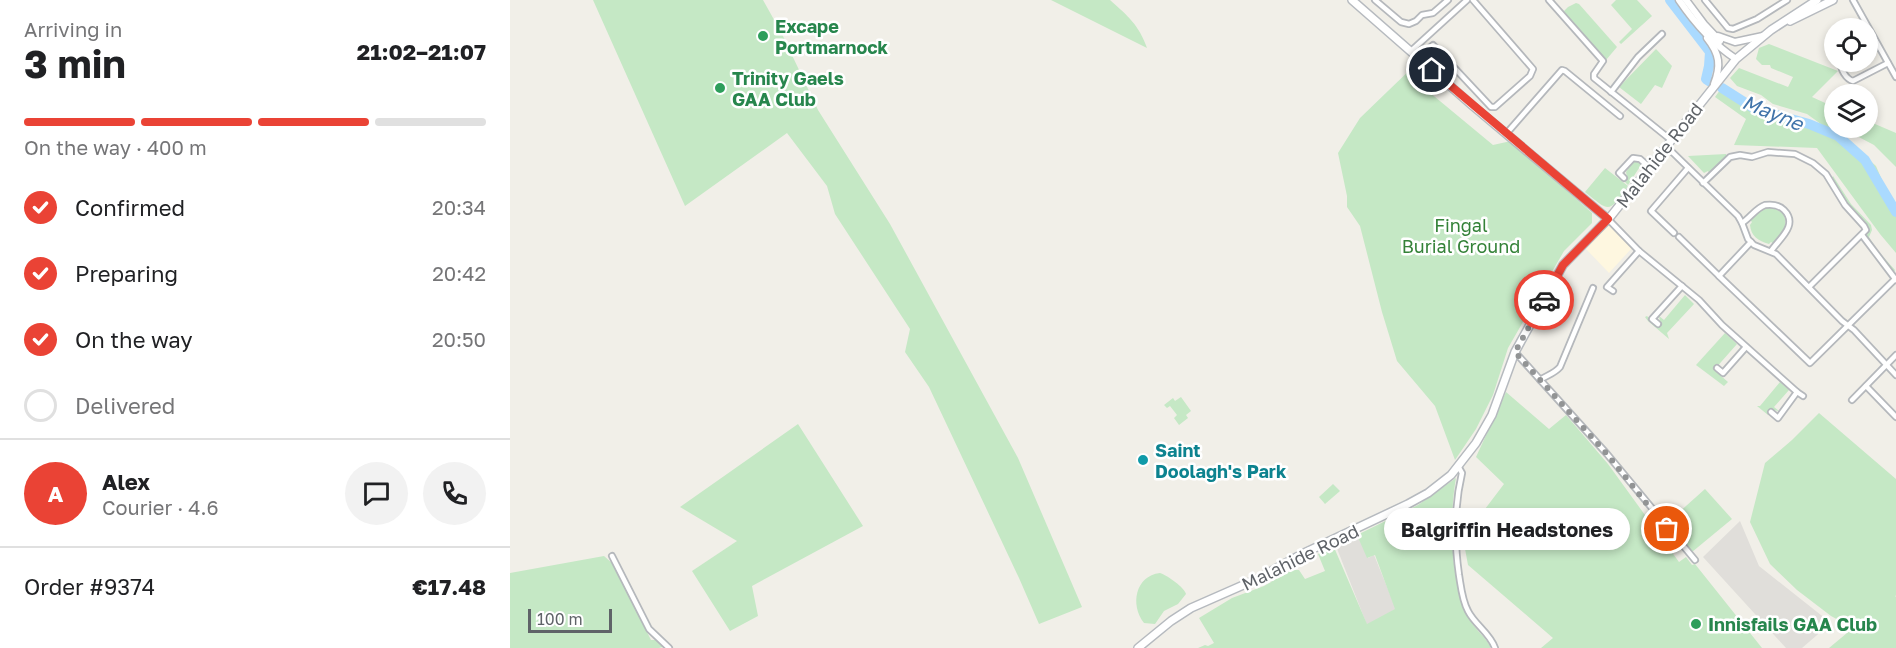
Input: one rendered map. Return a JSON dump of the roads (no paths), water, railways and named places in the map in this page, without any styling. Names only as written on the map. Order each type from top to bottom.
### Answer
[{"type":"main road","points":[[1352,0],[1608,219]]},
{"type":"main road","name":"Malahide Road","points":[[1137,648],[1191,608],[1257,579],[1302,554],[1408,504],[1442,482],[1476,443],[1492,415],[1515,352],[1563,265],[1608,219],[1736,59],[1771,30],[1817,0]]},
{"type":"main road","name":"Malahide Road","points":[[1771,30],[1833,0]]},
{"type":"street","points":[[1375,0],[1401,22],[1409,24],[1422,15],[1433,13],[1448,0]]},
{"type":"street","points":[[1411,51],[1467,0]]},
{"type":"street","points":[[1426,51],[1433,45],[1491,107],[1530,76],[1533,69],[1473,0]]},
{"type":"street","points":[[1549,0],[1603,62],[1594,74],[1594,78],[1669,143],[1688,168],[1742,223],[1751,242],[1762,249],[1771,251],[1896,375]]},
{"type":"street","points":[[1679,0],[1716,50],[1719,71],[1712,88]]},
{"type":"street","points":[[1686,0],[1736,59]]},
{"type":"street","points":[[1705,0],[1728,28],[1733,29],[1757,19],[1787,0]]},
{"type":"street","points":[[1853,0],[1896,77]]},
{"type":"street","points":[[1692,19],[1736,59]]},
{"type":"street","points":[[1704,24],[1718,36],[1735,42],[1763,36]]},
{"type":"street","points":[[1611,92],[1638,57],[1662,34]]},
{"type":"street","points":[[1878,68],[1888,63]]},
{"type":"street","points":[[1506,134],[1562,70],[1620,116]]},
{"type":"street","points":[[1843,72],[1848,79],[1853,81],[1870,72]]},
{"type":"street","points":[[1703,183],[1730,157],[1740,155],[1752,157],[1768,152],[1795,153],[1813,163],[1826,174],[1845,205],[1866,227],[1862,235],[1809,287]]},
{"type":"street","points":[[1624,178],[1619,173],[1633,158],[1640,159],[1650,168]]},
{"type":"street","points":[[1674,233],[1651,211],[1688,168]]},
{"type":"street","points":[[1742,223],[1762,206],[1778,206],[1784,210],[1789,219],[1789,227],[1784,237],[1771,251]]},
{"type":"street","points":[[1608,219],[1640,251],[1699,300],[1746,346],[1803,396]]},
{"type":"street","points":[[1678,237],[1810,363],[1895,280],[1862,235]]},
{"type":"street","points":[[1719,276],[1751,242]]},
{"type":"street","points":[[1613,291],[1607,286],[1640,251]]},
{"type":"street","points":[[1658,324],[1653,319],[1682,286]]},
{"type":"street","points":[[1540,380],[1554,374],[1560,367],[1593,288]]},
{"type":"street","points":[[1718,368],[1723,373],[1746,346]]},
{"type":"street","points":[[1515,352],[1607,454],[1695,560]]},
{"type":"street","points":[[1852,400],[1896,355]]},
{"type":"street","points":[[1866,386],[1896,417]]},
{"type":"street","points":[[1771,412],[1778,417],[1797,392]]},
{"type":"street","points":[[1458,466],[1462,473],[1456,497],[1455,527],[1462,595],[1472,618],[1489,636],[1496,648]]},
{"type":"street","points":[[612,556],[649,629],[669,648]]},
{"type":"waterway","name":"Mayne","points":[[1670,0],[1710,52],[1706,79],[1709,81]]},
{"type":"waterway","name":"Mayne","points":[[1722,88],[1755,109],[1809,124],[1838,136],[1865,160],[1896,212]]},
{"type":"place","name":"Excape Portmarnock","points":[[763,36]]},
{"type":"place","name":"Trinity Gaels GAA Club","points":[[720,88]]},
{"type":"place","name":"Saint Doolagh's Park","points":[[1143,460]]},
{"type":"place","name":"Balgriffin Headstones","points":[[1667,529]]},
{"type":"place","name":"Innisfails GAA Club","points":[[1696,624]]},
{"type":"park label","name":"Fingal Burial Ground","points":[[1461,235]]}]
